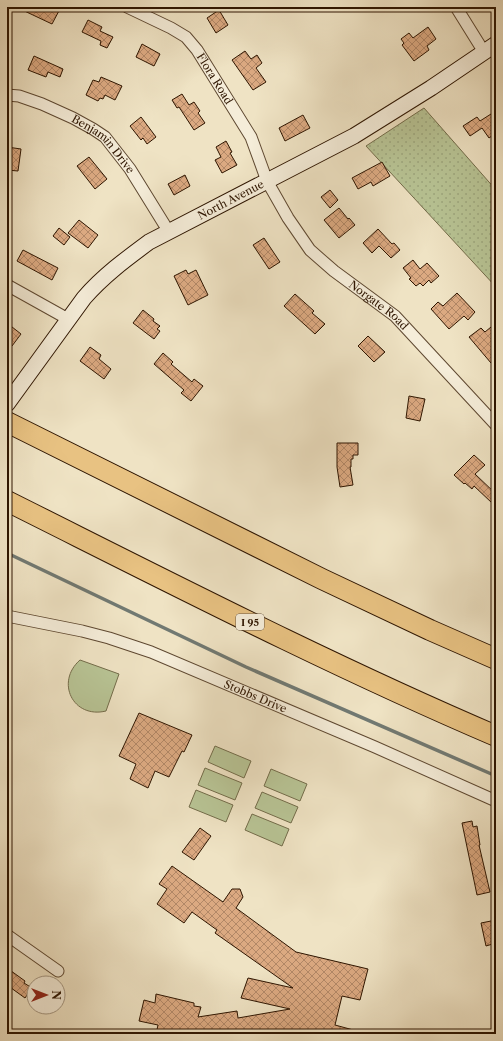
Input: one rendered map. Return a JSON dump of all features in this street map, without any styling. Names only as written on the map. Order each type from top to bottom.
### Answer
[{"type":"highway","points":[[7,422],[343,589],[496,659]]},
{"type":"highway","name":"I 95","points":[[7,501],[323,658],[402,695],[496,736]]},
{"type":"main road","name":"North Avenue","points":[[7,404],[89,292],[108,273],[149,242],[354,136],[431,88],[490,48]]},
{"type":"street","name":"Flora Road","points":[[127,7],[171,28],[186,37],[197,50],[251,137],[267,181]]},
{"type":"street","points":[[456,7],[490,48]]},
{"type":"street","name":"Benjamin Drive","points":[[7,96],[19,96],[42,104],[73,118],[105,137],[130,169],[169,232]]},
{"type":"street","name":"Norgate Road","points":[[267,181],[288,218],[310,250],[334,271],[395,316],[496,425]]},
{"type":"street","points":[[7,285],[68,319]]},
{"type":"street","name":"Stobbs Drive","points":[[7,616],[109,638],[151,652],[375,747],[496,801]]},
{"type":"street","points":[[7,935],[58,971]]},
{"type":"green space","points":[[424,108],[496,190],[496,287],[366,146]]},
{"type":"green space","points":[[80,660],[119,674],[106,711],[94,712],[84,710],[71,697],[69,678],[73,669]]},
{"type":"green space","points":[[215,746],[251,761],[244,778],[208,762]]},
{"type":"green space","points":[[205,768],[242,783],[235,800],[198,785]]},
{"type":"green space","points":[[271,769],[307,784],[300,801],[264,786]]},
{"type":"green space","points":[[196,790],[233,805],[226,822],[189,807]]},
{"type":"green space","points":[[262,792],[298,807],[291,823],[255,808]]},
{"type":"green space","points":[[252,814],[289,829],[282,846],[245,830]]},
{"type":"building","points":[[16,7],[61,7],[52,24]]},
{"type":"building","points":[[219,10],[228,25],[216,33],[207,18]]},
{"type":"building","points":[[88,20],[102,27],[100,31],[113,37],[107,48],[100,45],[101,41],[82,32]]},
{"type":"building","points":[[428,27],[436,39],[427,46],[429,50],[414,61],[402,45],[404,43],[401,39],[409,33],[413,38]]},
{"type":"building","points":[[142,44],[160,54],[154,66],[136,57]]},
{"type":"building","points":[[245,51],[251,59],[257,55],[262,63],[256,68],[266,82],[253,90],[232,60]]},
{"type":"building","points":[[34,56],[63,69],[60,77],[48,72],[46,77],[28,70]]},
{"type":"building","points":[[101,77],[122,86],[115,100],[105,95],[103,99],[100,98],[98,101],[86,95],[93,80],[99,82]]},
{"type":"building","points":[[182,94],[189,105],[194,102],[200,111],[198,113],[205,123],[194,130],[179,107],[177,108],[172,100]]},
{"type":"building","points":[[491,114],[496,121],[496,133],[489,138],[482,128],[470,136],[463,126],[477,117],[480,121]]},
{"type":"building","points":[[303,115],[310,128],[285,141],[279,128]]},
{"type":"building","points":[[141,117],[156,137],[147,144],[143,138],[141,140],[130,126]]},
{"type":"building","points":[[226,141],[232,152],[230,153],[237,165],[222,173],[215,160],[221,157],[216,147]]},
{"type":"building","points":[[7,147],[21,149],[18,171],[7,170]]},
{"type":"building","points":[[89,157],[107,179],[95,189],[77,166]]},
{"type":"building","points":[[382,162],[390,176],[373,186],[371,182],[358,189],[352,178]]},
{"type":"building","points":[[185,175],[190,186],[174,195],[168,184]]},
{"type":"building","points":[[330,190],[338,200],[330,208],[321,197]]},
{"type":"building","points":[[339,208],[355,225],[339,238],[324,220]]},
{"type":"building","points":[[79,220],[98,235],[88,248],[68,233]]},
{"type":"building","points":[[59,228],[70,237],[64,245],[53,236]]},
{"type":"building","points":[[378,229],[400,250],[391,258],[379,246],[372,253],[363,243]]},
{"type":"building","points":[[264,238],[280,262],[269,269],[253,245]]},
{"type":"building","points":[[23,250],[58,268],[52,280],[17,261]]},
{"type":"building","points":[[413,260],[420,269],[427,263],[439,276],[431,283],[429,280],[423,286],[420,283],[416,286],[409,279],[411,278],[403,268]]},
{"type":"building","points":[[186,270],[188,274],[196,270],[208,295],[188,305],[174,276]]},
{"type":"building","points":[[457,293],[475,312],[468,320],[464,316],[449,329],[431,309],[438,302],[443,306]]},
{"type":"building","points":[[295,294],[314,311],[312,313],[325,324],[315,334],[284,306]]},
{"type":"building","points":[[143,310],[160,326],[157,329],[160,331],[154,339],[133,323]]},
{"type":"building","points":[[7,323],[21,334],[12,346],[7,342]]},
{"type":"building","points":[[491,327],[496,333],[496,336],[491,340],[496,346],[496,358],[491,363],[469,337],[481,328],[485,332]]},
{"type":"building","points":[[368,336],[385,352],[374,362],[358,346]]},
{"type":"building","points":[[90,347],[101,355],[99,359],[111,369],[104,379],[80,361]]},
{"type":"building","points":[[163,353],[173,362],[171,364],[192,382],[194,379],[203,386],[191,401],[181,393],[184,390],[154,364]]},
{"type":"building","points":[[409,396],[425,399],[420,421],[406,418]]},
{"type":"building","points":[[337,443],[358,443],[358,455],[353,455],[350,467],[353,485],[340,487],[337,467]]},
{"type":"building","points":[[474,455],[485,465],[475,474],[496,494],[496,499],[492,503],[474,486],[472,489],[454,475]]},
{"type":"building","points":[[139,713],[192,735],[169,777],[155,771],[148,788],[130,779],[136,764],[119,756]]},
{"type":"building","points":[[472,821],[473,827],[477,826],[479,845],[490,892],[477,895],[462,823]]},
{"type":"building","points":[[200,828],[211,836],[194,860],[182,852]]},
{"type":"building","points":[[172,866],[223,902],[232,889],[240,889],[243,897],[236,908],[296,952],[368,969],[360,1000],[342,996],[335,1025],[357,1031],[356,1034],[156,1034],[158,1025],[139,1021],[144,1000],[155,1003],[156,994],[194,1003],[194,1006],[201,1007],[198,1017],[237,1011],[238,1018],[290,1009],[241,998],[248,978],[293,988],[215,933],[217,930],[192,912],[184,923],[157,904],[167,889],[159,884]]},
{"type":"building","points":[[496,920],[496,943],[486,946],[481,923]]},
{"type":"building","points":[[7,968],[25,981],[26,997],[25,998],[7,985]]},
{"type":"waterway","points":[[7,553],[246,667],[496,776]]}]
